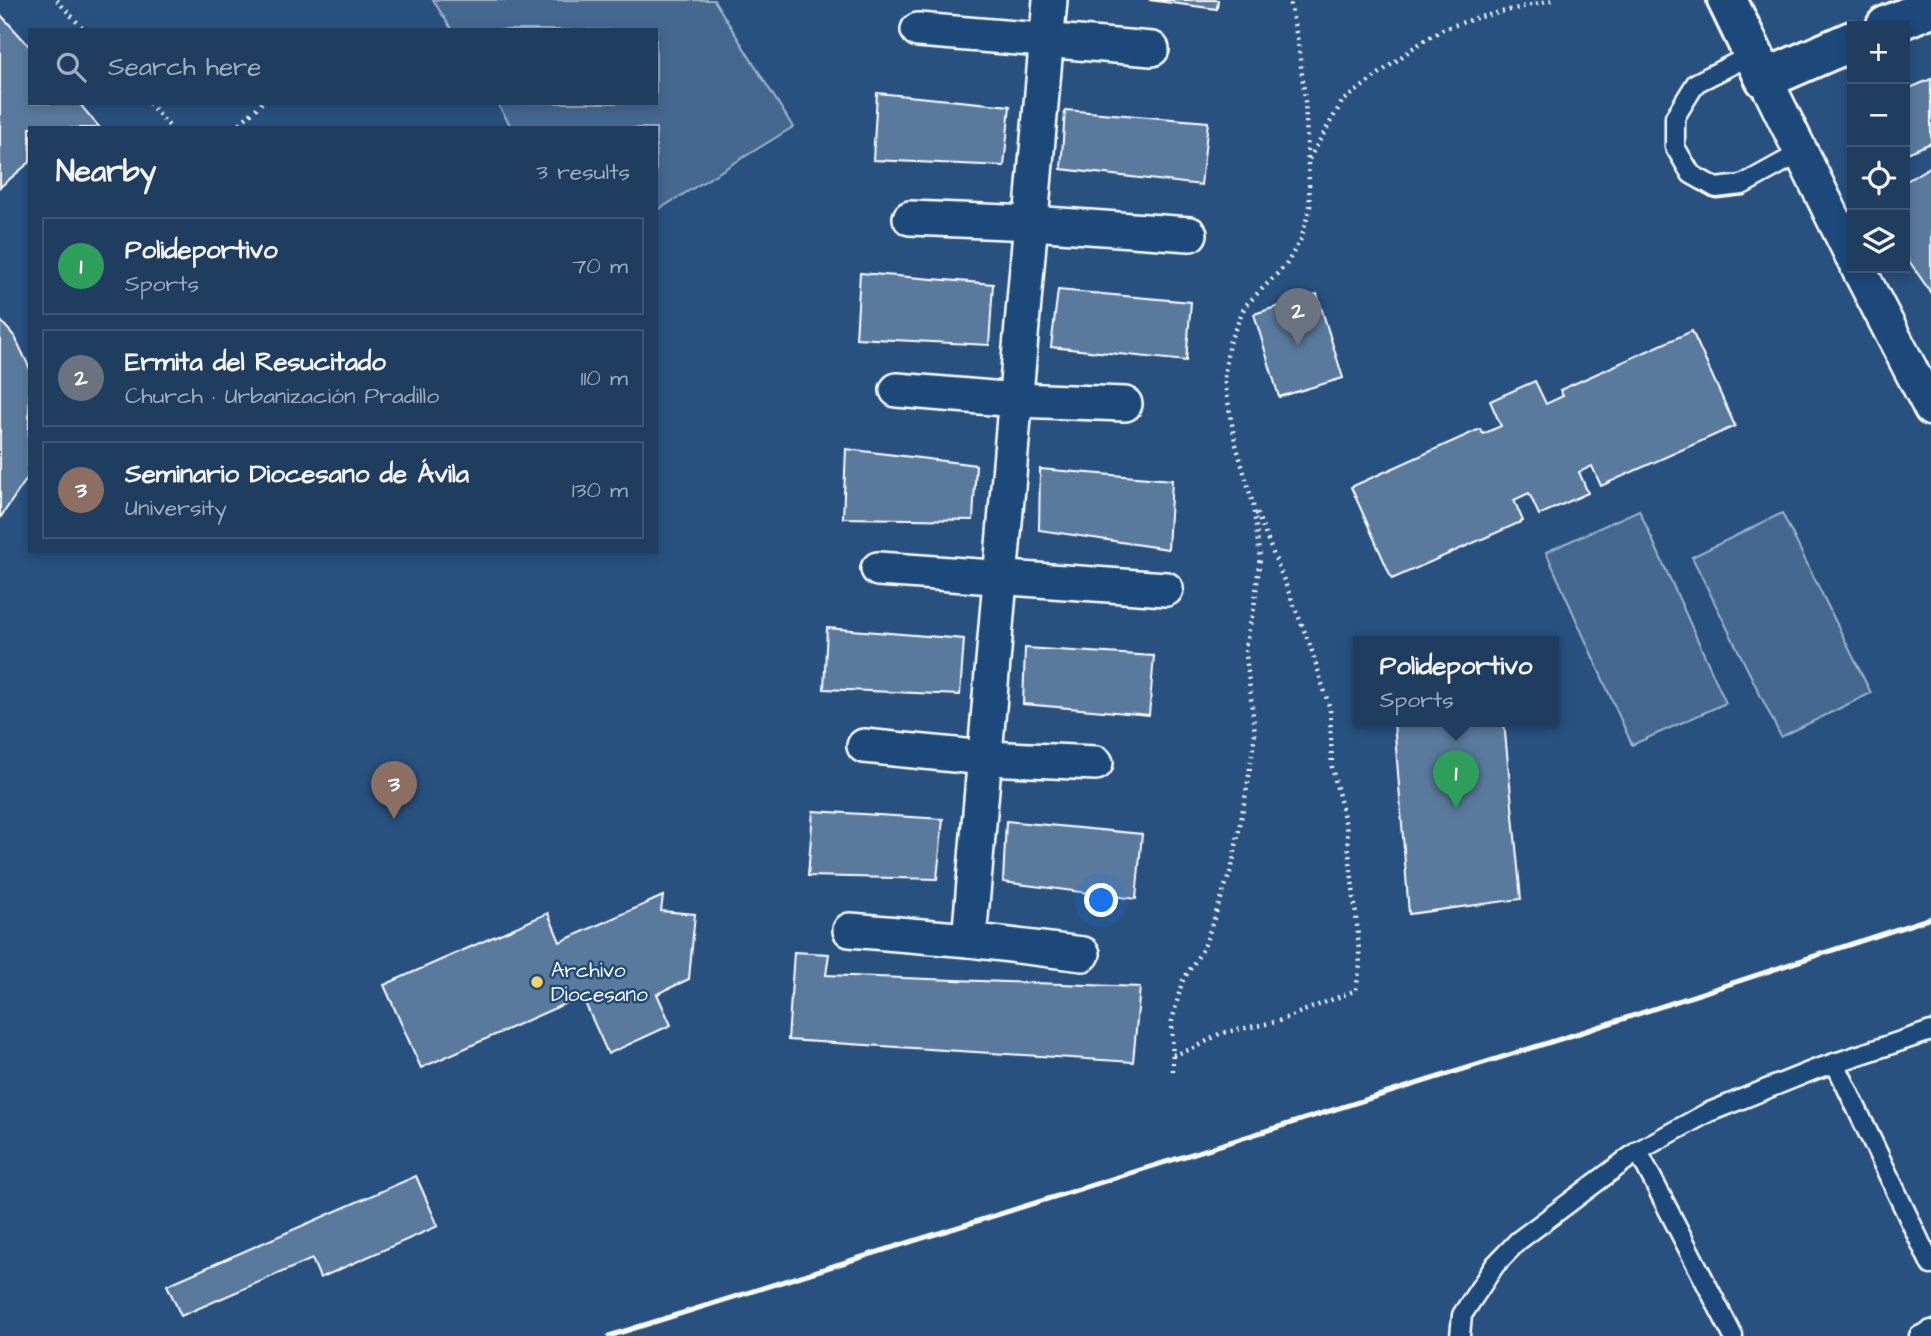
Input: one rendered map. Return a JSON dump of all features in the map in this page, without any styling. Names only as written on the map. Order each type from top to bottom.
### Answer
[{"type":"street","points":[[969,940],[1050,0]]},
{"type":"street","points":[[1727,0],[1847,246]]},
{"type":"street","points":[[1898,21],[1931,7]]},
{"type":"street","points":[[918,30],[1152,49]]},
{"type":"street","points":[[1759,67],[1847,42]]},
{"type":"street","points":[[910,218],[1190,234]]},
{"type":"street","points":[[1861,273],[1931,409]]},
{"type":"street","points":[[897,390],[1016,400],[1125,404]]},
{"type":"street","points":[[878,569],[1166,589]]},
{"type":"street","points":[[864,746],[985,758],[1096,763]]},
{"type":"street","points":[[850,930],[969,940],[1083,954]]},
{"type":"lane","points":[[1759,67],[1696,83],[1675,117],[1675,147],[1691,174],[1716,188],[1742,185],[1800,153]]},
{"type":"lane","points":[[1460,1336],[1462,1315],[1495,1265],[1518,1241],[1638,1151],[1707,1113],[1835,1063],[1931,1031]]},
{"type":"lane","points":[[1835,1063],[1931,1265]]},
{"type":"lane","points":[[1638,1151],[1733,1336]]},
{"type":"lane","points":[[1919,1336],[1931,1330]]},
{"type":"path","points":[[57,0],[82,28]]},
{"type":"path","points":[[1172,1055],[1195,1048],[1221,1033],[1276,1021],[1356,990],[1360,965],[1346,827],[1332,767],[1330,709],[1310,645],[1253,504],[1235,441],[1224,378],[1229,343],[1245,306],[1286,265],[1302,237],[1310,206],[1300,54],[1289,0]]},
{"type":"path","points":[[1308,162],[1342,102],[1413,48],[1443,29],[1476,18],[1552,0]]},
{"type":"path","points":[[151,105],[168,126]]},
{"type":"path","points":[[237,126],[259,105]]},
{"type":"path","points":[[1173,1071],[1172,1021],[1182,982],[1204,947],[1232,867],[1255,733],[1245,647],[1254,608],[1260,558],[1253,504]]},
{"type":"shaded area","points":[[433,0],[714,0],[793,127],[658,210],[658,126],[511,126],[498,105],[658,105],[658,28],[451,28]]},
{"type":"shaded area","points":[[1639,510],[1726,703],[1632,745],[1546,552]]},
{"type":"shaded area","points":[[1782,513],[1871,693],[1781,737],[1692,557]]},
{"type":"building","points":[[1149,0],[1218,0],[1217,9]]},
{"type":"building","points":[[0,14],[28,45],[28,105],[81,105],[98,126],[28,126],[28,164],[0,187]]},
{"type":"building","points":[[1931,79],[1931,143],[1910,152],[1910,147],[1910,88]]},
{"type":"building","points":[[877,93],[1010,106],[1004,166],[873,160]]},
{"type":"building","points":[[1065,110],[1208,122],[1201,185],[1061,169]]},
{"type":"building","points":[[1931,166],[1931,293],[1910,262],[1910,179]]},
{"type":"building","points":[[860,273],[993,284],[989,345],[856,338]]},
{"type":"building","points":[[1058,290],[1191,302],[1186,361],[1051,347]]},
{"type":"building","points":[[1317,294],[1343,378],[1279,397],[1254,314]]},
{"type":"building","points":[[0,320],[15,337],[28,365],[28,477],[0,518]]},
{"type":"building","points":[[1692,331],[1735,426],[1601,486],[1592,466],[1579,472],[1588,493],[1539,515],[1529,493],[1514,500],[1523,521],[1392,579],[1351,487],[1480,429],[1483,434],[1501,426],[1490,401],[1535,381],[1546,404],[1563,396],[1560,390]]},
{"type":"building","points":[[846,449],[976,465],[973,520],[843,518]]},
{"type":"building","points":[[1040,469],[1172,480],[1168,549],[1039,530]]},
{"type":"building","points":[[827,628],[964,639],[960,695],[824,689]]},
{"type":"building","points":[[1025,648],[1154,656],[1149,715],[1023,704]]},
{"type":"building","points":[[1394,727],[1504,727],[1521,899],[1409,914]]},
{"type":"building","points":[[813,811],[943,819],[937,879],[808,876]]},
{"type":"building","points":[[1006,821],[1142,834],[1136,899],[1003,882]]},
{"type":"building","name":"Archivo Diocesano","points":[[663,896],[661,911],[695,914],[689,979],[657,994],[671,1025],[608,1054],[582,996],[421,1068],[384,985],[548,913],[560,942]]},
{"type":"building","points":[[794,952],[829,954],[826,975],[1140,987],[1133,1062],[788,1040]]},
{"type":"building","points":[[416,1176],[438,1226],[320,1278],[312,1259],[181,1316],[167,1285]]},
{"type":"railway","points":[[609,1336],[1589,1030],[1931,918]]},
{"type":"place","name":"Ermita del Resucitado","points":[[1298,346]]},
{"type":"place","name":"Polideportivo","points":[[1456,808]]},
{"type":"place","name":"Seminario Diocesano de Ávila","points":[[394,819]]},
{"type":"place","name":"Archivo Diocesano","points":[[537,982]]}]
